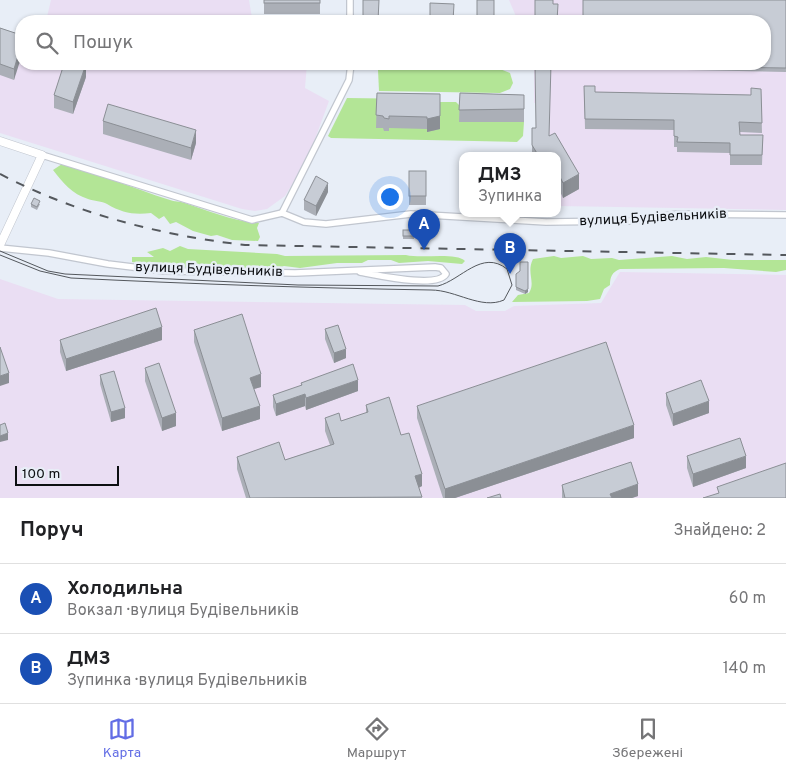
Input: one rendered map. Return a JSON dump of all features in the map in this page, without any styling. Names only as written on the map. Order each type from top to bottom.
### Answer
[{"type":"street","points":[[350,0],[350,15]]},
{"type":"street","points":[[0,141],[240,218],[262,219],[282,213],[349,80],[350,70]]},
{"type":"street","name":"вулиця Будівельників","points":[[42,155],[0,247],[165,271],[295,273],[360,272],[435,267],[441,268],[446,274],[443,279],[436,281],[392,278],[360,272]]},
{"type":"street","name":"вулиця Будівельників","points":[[282,213],[304,222],[326,224],[411,214],[459,217]]},
{"type":"street","name":"вулиця Будівельників","points":[[462,217],[546,222],[621,222],[678,214],[786,215]]},
{"type":"shaded area","points":[[51,0],[249,0],[252,15],[47,15]]},
{"type":"shaded area","points":[[509,0],[786,0],[786,210],[561,206],[561,152],[557,152],[536,103],[534,103],[534,70],[771,70],[771,15],[515,15]]},
{"type":"shaded area","points":[[0,33],[15,42],[15,70],[306,70],[305,88],[329,101],[308,158],[285,196],[267,209],[255,211],[242,209],[0,133]]},
{"type":"shaded area","points":[[620,272],[786,275],[786,498],[0,498],[0,279],[58,299],[465,305],[476,311],[505,311],[514,306],[601,303]]},
{"type":"green space","points":[[378,70],[502,70],[510,73],[513,83],[510,89],[500,93],[379,91]]},
{"type":"green space","points":[[347,98],[422,99],[440,107],[440,102],[456,102],[460,106],[460,122],[524,122],[523,136],[517,142],[331,138],[328,136]]},
{"type":"green space","points":[[62,164],[172,201],[183,202],[230,218],[259,223],[257,228],[260,237],[258,241],[232,240],[217,235],[211,236],[193,231],[176,222],[170,224],[164,216],[159,219],[151,213],[128,213],[103,202],[82,197],[64,184],[53,170]]},
{"type":"green space","points":[[180,246],[188,249],[285,256],[446,256],[460,258],[465,261],[462,264],[428,261],[399,263],[391,260],[368,260],[362,263],[337,263],[300,268],[284,266],[268,270],[258,267],[213,269],[165,267],[132,262],[132,257],[154,257],[147,252],[163,248],[170,251]]},
{"type":"green space","points":[[554,256],[561,258],[583,256],[591,259],[612,258],[619,260],[672,256],[687,259],[706,257],[733,260],[786,260],[786,270],[776,272],[724,268],[620,269],[612,275],[610,285],[604,289],[600,299],[587,301],[512,302],[518,295],[529,293],[531,289],[530,269],[533,259]]},
{"type":"building","points":[[264,0],[320,0],[320,3],[264,3]]},
{"type":"building","points":[[363,0],[379,0],[378,15],[363,15]]},
{"type":"building","points":[[477,0],[494,0],[494,15],[477,15]]},
{"type":"building","points":[[535,0],[553,0],[553,4],[558,4],[557,15],[535,15]]},
{"type":"building","points":[[583,0],[786,0],[786,68],[771,68],[771,15],[583,15]]},
{"type":"building","points":[[430,3],[454,4],[453,15],[430,15]]},
{"type":"building","points":[[0,28],[15,33],[15,66],[14,69],[0,64]]},
{"type":"building","points":[[62,70],[84,70],[73,102],[54,95]]},
{"type":"building","points":[[535,70],[551,70],[549,136],[555,133],[579,174],[563,183],[561,179],[561,152],[536,152],[532,145],[532,128],[536,128]]},
{"type":"building","points":[[584,86],[595,86],[595,92],[751,95],[751,88],[761,89],[762,123],[739,122],[740,135],[763,135],[762,155],[730,155],[730,143],[677,142],[678,137],[674,136],[674,120],[585,119]]},
{"type":"building","points":[[377,93],[440,94],[440,116],[427,119],[427,117],[389,116],[389,119],[384,118],[383,116],[376,115]]},
{"type":"building","points":[[460,93],[524,95],[524,109],[459,110]]},
{"type":"building","points":[[108,104],[196,130],[191,148],[103,121]]},
{"type":"building","points":[[409,171],[426,171],[426,196],[409,196]]},
{"type":"building","points":[[316,176],[328,183],[316,206],[304,200]]},
{"type":"building","points":[[34,198],[40,201],[37,207],[31,204]]},
{"type":"building","points":[[403,230],[414,230],[414,236],[403,236]]},
{"type":"building","points":[[520,262],[528,262],[528,289],[525,291],[516,287],[516,274],[520,271]]},
{"type":"building","points":[[156,308],[162,327],[66,359],[60,340]]},
{"type":"building","points":[[242,314],[261,374],[250,378],[260,406],[222,418],[194,330]]},
{"type":"building","points":[[338,325],[346,349],[334,353],[325,329]]},
{"type":"building","points":[[606,342],[634,425],[445,489],[417,406]]},
{"type":"building","points":[[0,347],[9,373],[0,376]]},
{"type":"building","points":[[159,363],[176,413],[162,418],[145,368]]},
{"type":"building","points":[[353,364],[358,380],[306,398],[305,394],[276,404],[273,395]]},
{"type":"building","points":[[114,371],[125,408],[111,412],[100,375]]},
{"type":"building","points":[[701,380],[709,401],[673,414],[666,393]]},
{"type":"building","points":[[389,397],[401,435],[409,433],[422,474],[415,476],[422,497],[250,498],[237,457],[279,442],[285,460],[334,444],[325,418],[339,413],[341,421],[368,412],[366,405]]},
{"type":"building","points":[[5,423],[8,433],[0,436],[0,425]]},
{"type":"building","points":[[740,438],[746,456],[693,474],[687,456]]},
{"type":"building","points":[[631,462],[638,484],[610,494],[612,498],[565,498],[562,485]]},
{"type":"building","points":[[786,463],[786,498],[703,498],[719,493],[717,487]]},
{"type":"building","points":[[500,494],[501,498],[487,498]]},
{"type":"tram line","points":[[0,251],[48,271],[65,274],[298,285],[438,286],[447,283],[480,264],[489,262],[507,269],[512,285],[504,300],[486,303],[431,290],[251,286],[71,278],[40,271],[0,255]]},
{"type":"railway","points":[[0,174],[59,201],[119,221],[181,235],[245,245],[786,255]]},
{"type":"place","name":"Холодильна","points":[[424,250]]},
{"type":"place","name":"ДМЗ","points":[[510,274]]}]
